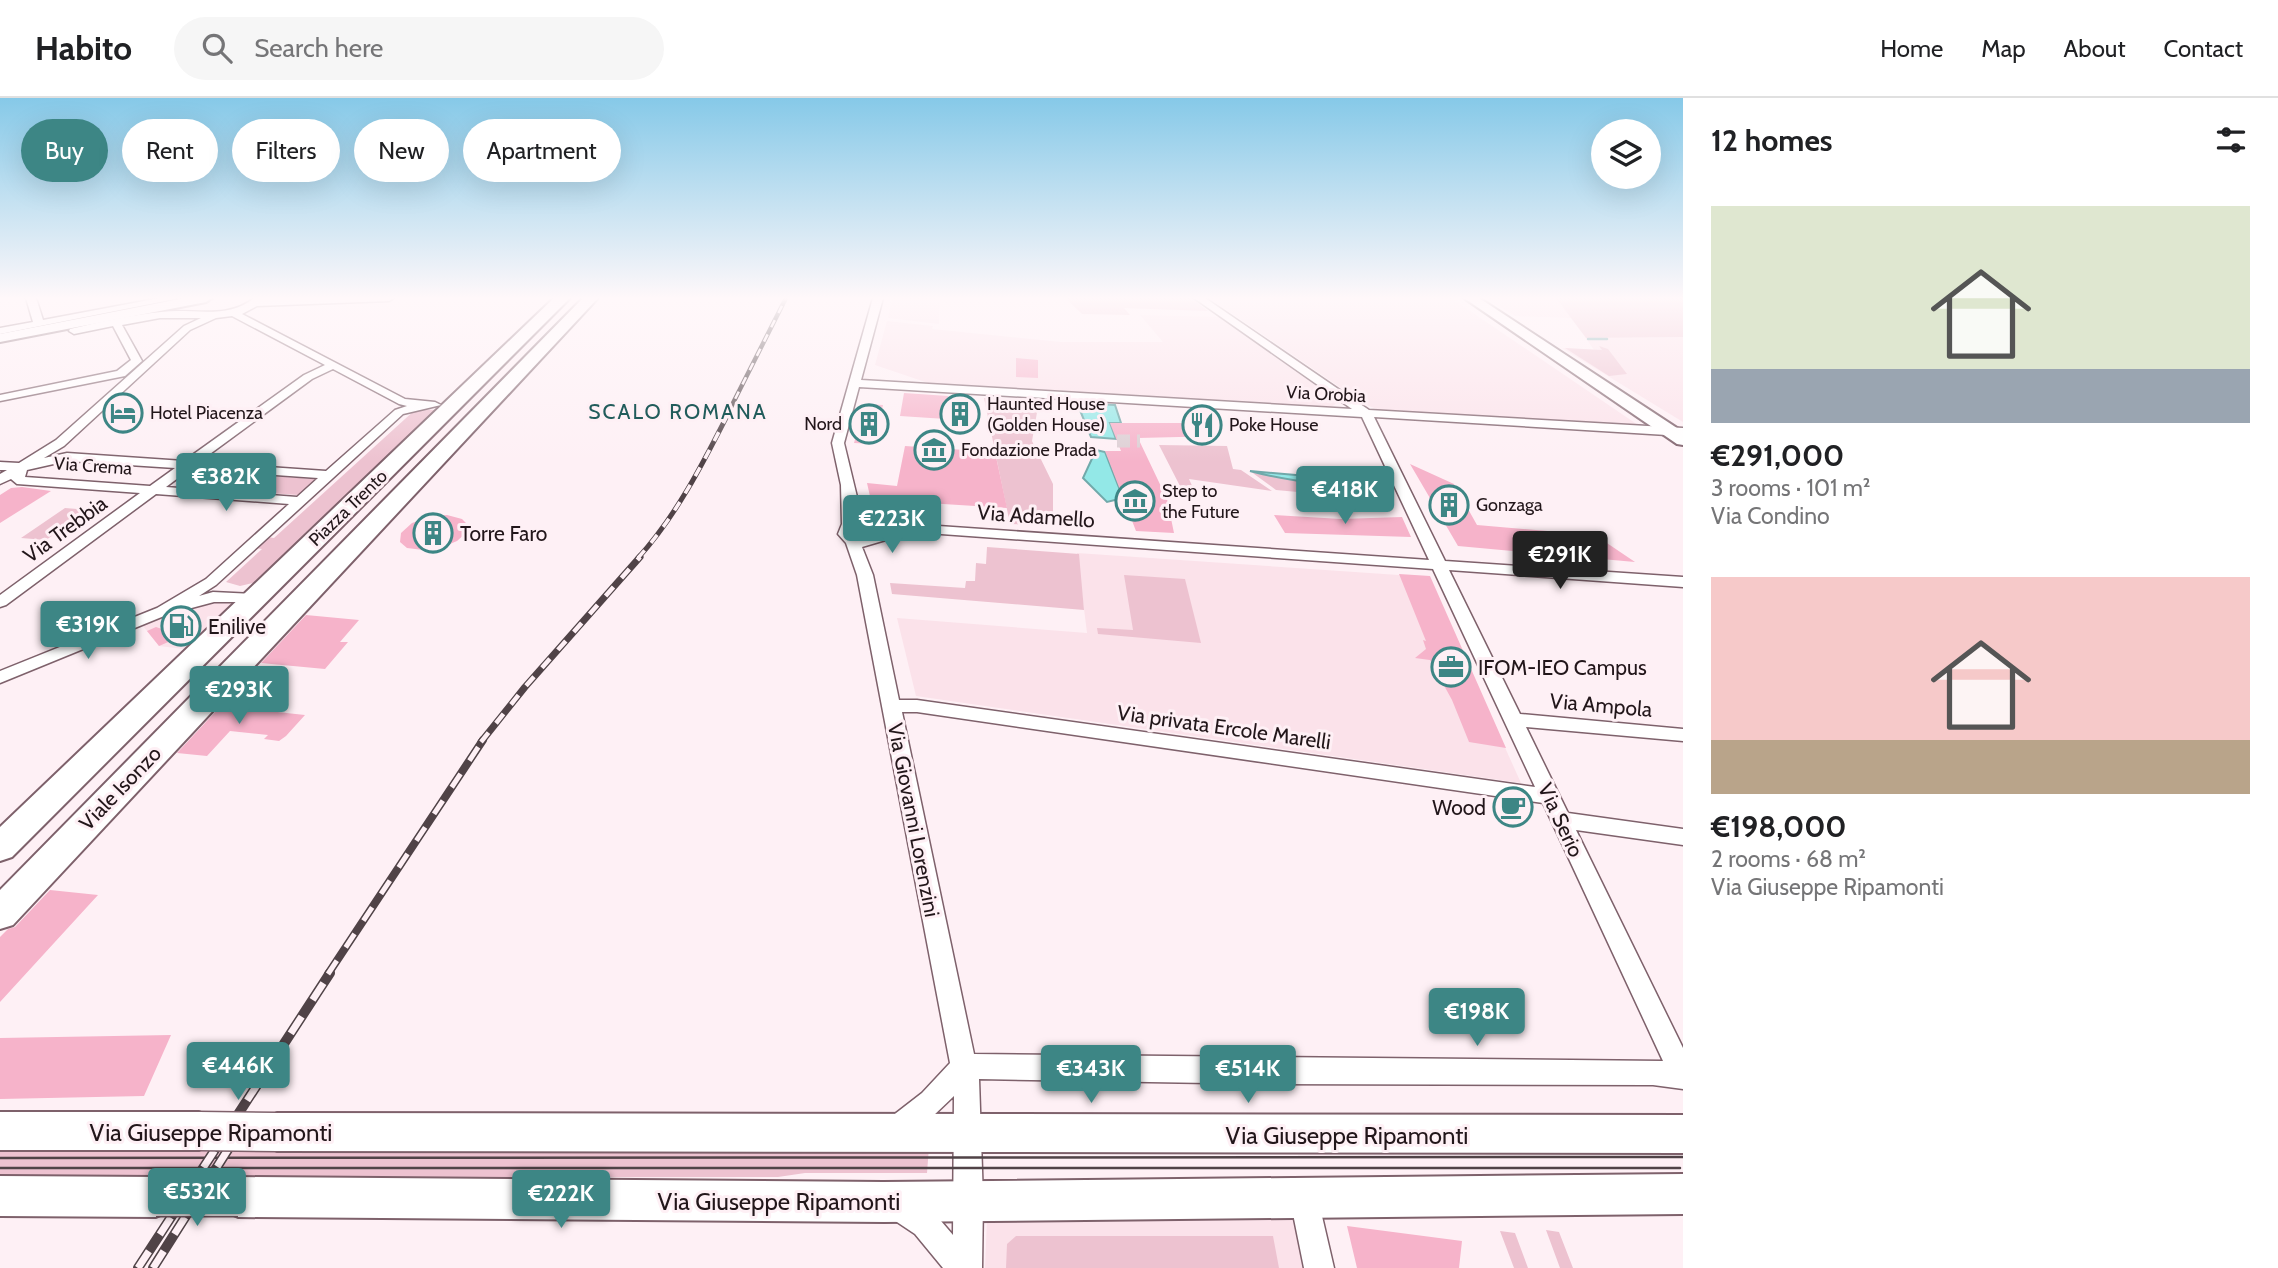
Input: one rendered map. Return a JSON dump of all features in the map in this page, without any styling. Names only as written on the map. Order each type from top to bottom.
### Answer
[{"type":"main road","points":[[444,405],[502,353]]},
{"type":"main road","points":[[444,405],[485,408],[538,353]]},
{"type":"main road","name":"Piazza Trento","points":[[254,599],[444,405]]},
{"type":"main road","name":"Piazza Trento","points":[[299,602],[485,408]]},
{"type":"main road","points":[[254,599],[299,602]]},
{"type":"main road","name":"Viale Isonzo","points":[[0,848],[254,599]]},
{"type":"main road","name":"Viale Isonzo","points":[[0,914],[299,602]]},
{"type":"street","points":[[0,398],[124,373],[137,361],[133,353]]},
{"type":"street","points":[[0,480],[60,443],[160,353]]},
{"type":"street","points":[[309,353],[401,407],[444,405]]},
{"type":"street","name":"Via Giovanni Lorenzini","points":[[862,353],[838,443],[849,524],[845,534],[853,542],[865,575],[964,1066],[969,1134]]},
{"type":"street","points":[[1278,353],[1367,414]]},
{"type":"street","points":[[1552,353],[1643,413],[1680,432]]},
{"type":"street","points":[[135,356],[156,356]]},
{"type":"street","points":[[187,466],[308,377],[333,365]]},
{"type":"street","points":[[857,370],[938,390]]},
{"type":"street","points":[[880,385],[891,382],[892,379]]},
{"type":"street","points":[[853,383],[938,390]]},
{"type":"street","name":"Via Orobia","points":[[938,390],[1680,432]]},
{"type":"street","name":"Piazza Trento","points":[[163,611],[211,582],[401,407]]},
{"type":"street","name":"Via Serio","points":[[1367,414],[1683,1076]]},
{"type":"street","name":"Via Crema","points":[[29,481],[41,469],[67,457]]},
{"type":"street","name":"Via Crema","points":[[0,466],[21,467],[67,457],[329,475]]},
{"type":"street","name":"Via Crema","points":[[154,490],[187,466]]},
{"type":"street","name":"Via Crema","points":[[21,467],[17,480],[300,501]]},
{"type":"street","name":"Via Giovanni Lorenzini","points":[[846,487],[855,508],[865,519]]},
{"type":"street","name":"Via Trebbia","points":[[0,602],[154,490]]},
{"type":"street","points":[[849,524],[865,519],[878,521],[888,530],[882,540],[870,544],[853,542]]},
{"type":"street","name":"Via Adamello","points":[[888,530],[924,529],[1683,582]]},
{"type":"street","name":"Via Giovanni Lorenzini","points":[[865,575],[865,555],[870,544]]},
{"type":"street","points":[[211,582],[212,592],[223,596],[254,599]]},
{"type":"street","points":[[0,677],[163,611],[223,596]]},
{"type":"street","name":"Via privata Ercole Marelli","points":[[892,706],[917,706],[1550,797]]},
{"type":"street","name":"Via Ampola","points":[[1514,720],[1683,735]]},
{"type":"street","points":[[1560,820],[1683,837]]},
{"type":"street","points":[[886,1134],[921,1112],[964,1066],[1268,1071],[1653,1072],[1683,1076]]},
{"type":"street","name":"Via Giuseppe Ripamonti","points":[[0,1131],[1683,1134]]},
{"type":"street","points":[[964,1268],[969,1200],[969,1134]]},
{"type":"street","name":"Via Giuseppe Ripamonti","points":[[0,1196],[884,1202],[1683,1194]]},
{"type":"street","points":[[1304,1199],[1319,1268]]},
{"type":"street","points":[[884,1202],[914,1215],[925,1224],[964,1268]]},
{"type":"shaded area","points":[[878,353],[1269,353],[1339,402],[1329,408],[934,385],[875,365]]},
{"type":"shaded area","points":[[1289,353],[1531,353],[1638,425],[1383,411],[1366,405]]},
{"type":"shaded area","points":[[1570,353],[1683,353],[1683,422]]},
{"type":"shaded area","points":[[1572,353],[1611,353],[1627,374],[1609,376]]},
{"type":"shaded area","points":[[984,398],[1039,401],[1032,441],[1053,484],[1053,526],[1010,524]]},
{"type":"shaded area","points":[[416,409],[437,410],[257,582],[240,586],[226,582],[262,549],[255,548],[267,537],[274,538]]},
{"type":"shaded area","points":[[1159,445],[1227,446],[1233,469],[1241,470],[1272,491],[1189,479],[1193,488],[1181,488]]},
{"type":"shaded area","points":[[1250,471],[1380,493],[1384,500],[1276,490]]},
{"type":"shaded area","points":[[205,472],[315,479],[298,495],[185,487],[187,484],[181,482],[187,476]]},
{"type":"shaded area","points":[[65,508],[89,510],[46,540],[21,538]]},
{"type":"shaded area","points":[[987,547],[1079,554],[1084,610],[892,594],[890,583],[965,588],[966,581],[975,581],[976,563],[986,564]]},
{"type":"shaded area","points":[[1077,553],[1428,577],[1521,783],[916,696],[897,618],[1087,633]]},
{"type":"shaded area","points":[[1124,575],[1185,579],[1201,643],[1098,634],[1097,628],[1133,630]]},
{"type":"shaded area","points":[[252,599],[200,651],[159,646],[139,621],[199,601]]},
{"type":"shaded area","points":[[929,1147],[927,1173],[805,1173],[778,1177],[0,1178],[0,1148]]},
{"type":"shaded area","points":[[1294,1213],[1305,1268],[985,1268],[987,1219]]},
{"type":"shaded area","points":[[1546,1230],[1559,1232],[1573,1268],[1560,1268]]},
{"type":"shaded area","points":[[1500,1231],[1515,1233],[1528,1268],[1514,1268]]},
{"type":"shaded area","points":[[1016,1236],[1273,1236],[1279,1268],[1006,1268],[1007,1244]]},
{"type":"water","points":[[1077,403],[1115,405],[1121,423],[1110,423],[1116,439],[1091,437]]},
{"type":"water","points":[[1096,450],[1105,452],[1123,498],[1107,502],[1083,478]]},
{"type":"water","points":[[1250,471],[1376,482],[1380,493],[1298,481]]},
{"type":"building","points":[[1016,358],[1038,360],[1038,378],[1016,377]]},
{"type":"building","points":[[904,393],[948,396],[946,419],[900,416]]},
{"type":"building","name":"Nord","points":[[865,404],[883,405],[875,444],[854,443]]},
{"type":"building","points":[[1110,423],[1212,423],[1220,436],[1138,438],[1167,499],[1174,533],[1136,531],[1105,451],[1121,451]]},
{"type":"building","points":[[905,446],[995,452],[1007,508],[895,501],[892,516],[874,514],[867,483],[897,486]]},
{"type":"building","name":"Gonzaga","points":[[1410,464],[1454,484],[1477,525],[1595,535],[1635,562],[1458,546]]},
{"type":"building","points":[[11,488],[51,491],[0,523],[0,495]]},
{"type":"building","name":"Torre Faro","points":[[447,515],[462,519],[467,524],[467,532],[457,541],[443,547],[423,550],[407,548],[400,542],[401,533],[412,523]]},
{"type":"building","points":[[1274,515],[1341,519],[1402,517],[1411,537],[1285,533]]},
{"type":"building","name":"IFOM-IEO Campus","points":[[1399,574],[1430,576],[1506,748],[1469,742],[1452,700],[1430,660],[1415,658],[1426,649],[1423,640],[1426,641]]},
{"type":"building","points":[[306,615],[359,620],[340,642],[348,642],[325,669],[261,663]]},
{"type":"building","points":[[156,627],[165,630],[173,640],[159,646],[147,631]]},
{"type":"building","points":[[232,694],[250,696],[239,708],[305,715],[279,741],[264,739],[268,735],[230,731],[207,756],[177,753]]},
{"type":"building","points":[[50,890],[98,895],[0,1002],[0,937],[8,929],[15,927]]},
{"type":"building","points":[[171,1035],[144,1096],[0,1099],[0,1038]]},
{"type":"building","points":[[1347,1226],[1462,1241],[1459,1268],[1357,1268]]},
{"type":"tunnel","points":[[1117,441],[1140,441]]},
{"type":"tram line","points":[[0,1158],[1683,1157]]},
{"type":"tram line","points":[[0,1168],[1680,1168]]},
{"type":"railway","points":[[728,413],[758,353]]},
{"type":"railway","points":[[638,558],[677,506],[729,412]]},
{"type":"railway","points":[[481,742],[525,687],[640,557]]},
{"type":"railway","points":[[328,974],[483,740]]},
{"type":"railway","points":[[138,1268],[330,973]]},
{"type":"railway","points":[[153,1268],[241,1129]]},
{"type":"place","name":"Hotel Piacenza","points":[[123,413]]},
{"type":"place","name":"Haunted House (Golden House)","points":[[960,414]]},
{"type":"place","name":"Nord","points":[[869,424]]},
{"type":"place","name":"Poke House","points":[[1202,425]]},
{"type":"place","name":"Fondazione Prada","points":[[934,450]]},
{"type":"place","name":"Step to the Future","points":[[1135,501]]},
{"type":"place","name":"Gonzaga","points":[[1449,505]]},
{"type":"place","name":"Torre Faro","points":[[433,533]]},
{"type":"place","name":"Enilive","points":[[181,626]]},
{"type":"place","name":"IFOM-IEO Campus","points":[[1451,667]]},
{"type":"place","name":"Wood","points":[[1513,807]]},
{"type":"district","name":"SCALO ROMANA","points":[[678,411]]}]
